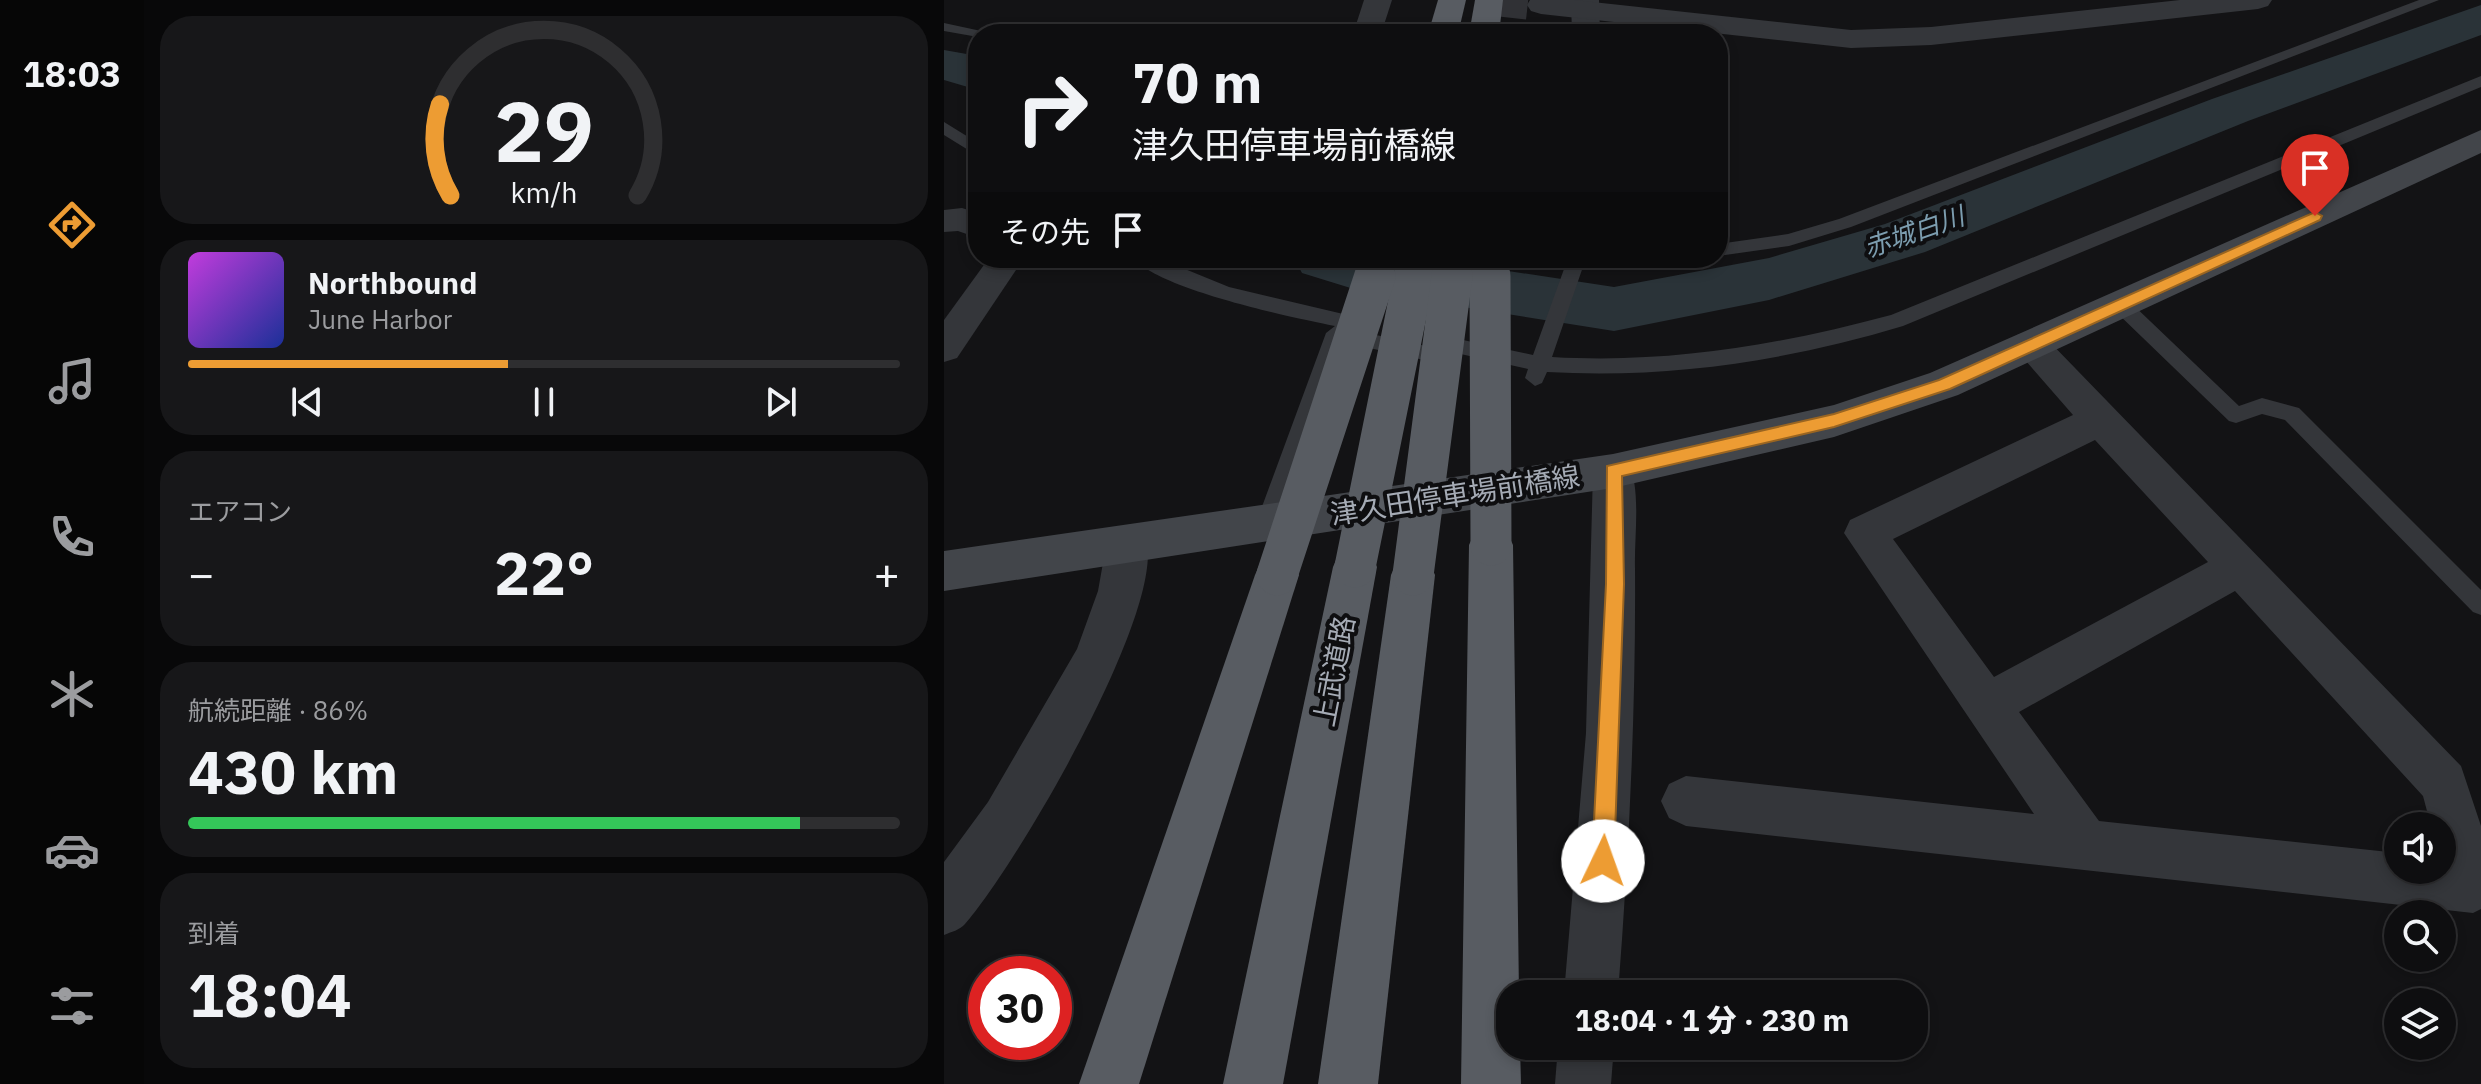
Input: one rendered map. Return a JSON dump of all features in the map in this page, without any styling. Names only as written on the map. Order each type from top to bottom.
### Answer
[{"type":"highway","points":[[1446,24],[1452,0]]},
{"type":"highway","points":[[1109,1084],[1345,376],[1378,268]]},
{"type":"highway","name":"上武道路","points":[[1253,1084],[1416,268]]},
{"type":"highway","points":[[1348,1084],[1453,268]]},
{"type":"highway","points":[[1490,268],[1491,1084]]},
{"type":"main road","name":"津久田停車場前橋線","points":[[944,571],[1128,546],[1613,471],[1834,421],[1944,384],[2481,140]]},
{"type":"street","points":[[1370,24],[1378,0]]},
{"type":"street","points":[[1728,29],[1806,36],[1891,38],[2258,0]]},
{"type":"street","points":[[1541,5],[1585,15],[1680,24]]},
{"type":"street","points":[[944,221],[962,219],[968,222]]},
{"type":"street","points":[[944,348],[1000,268]]},
{"type":"street","points":[[1686,801],[2477,887],[2444,783],[2030,345]]},
{"type":"street","points":[[2085,844],[1865,533],[2100,420]]},
{"type":"street","points":[[1592,980],[1611,708],[1615,584],[1613,471]]},
{"type":"street","points":[[944,908],[1006,820],[1097,659],[1121,591],[1128,546]]},
{"type":"street","points":[[1987,705],[2239,567]]},
{"type":"street","points":[[1583,1084],[1585,1060]]},
{"type":"lane","points":[[1728,249],[1789,240],[1845,223],[2432,0]]},
{"type":"lane","points":[[944,27],[968,31]]},
{"type":"lane","points":[[1161,268],[1261,303],[1541,360],[1605,367],[1756,355],[1824,342],[1896,321],[2481,81]]},
{"type":"lane","points":[[944,127],[968,144]]},
{"type":"lane","points":[[1267,523],[1336,333],[1535,378],[1573,268]]},
{"type":"lane","points":[[2121,305],[2236,415],[2262,406],[2292,414],[2481,605]]},
{"type":"waterway","name":"赤城白川","points":[[1354,268],[1614,309],[1769,279],[1905,238],[2230,110],[2481,19]]},
{"type":"waterway","name":"赤城白川","points":[[944,65],[968,69]]},
{"type":"tunnel","points":[[1496,0],[1541,5]]},
{"type":"route","points":[[1603,861],[1615,584],[1613,471],[1834,421],[1944,384],[2315,216]]}]
